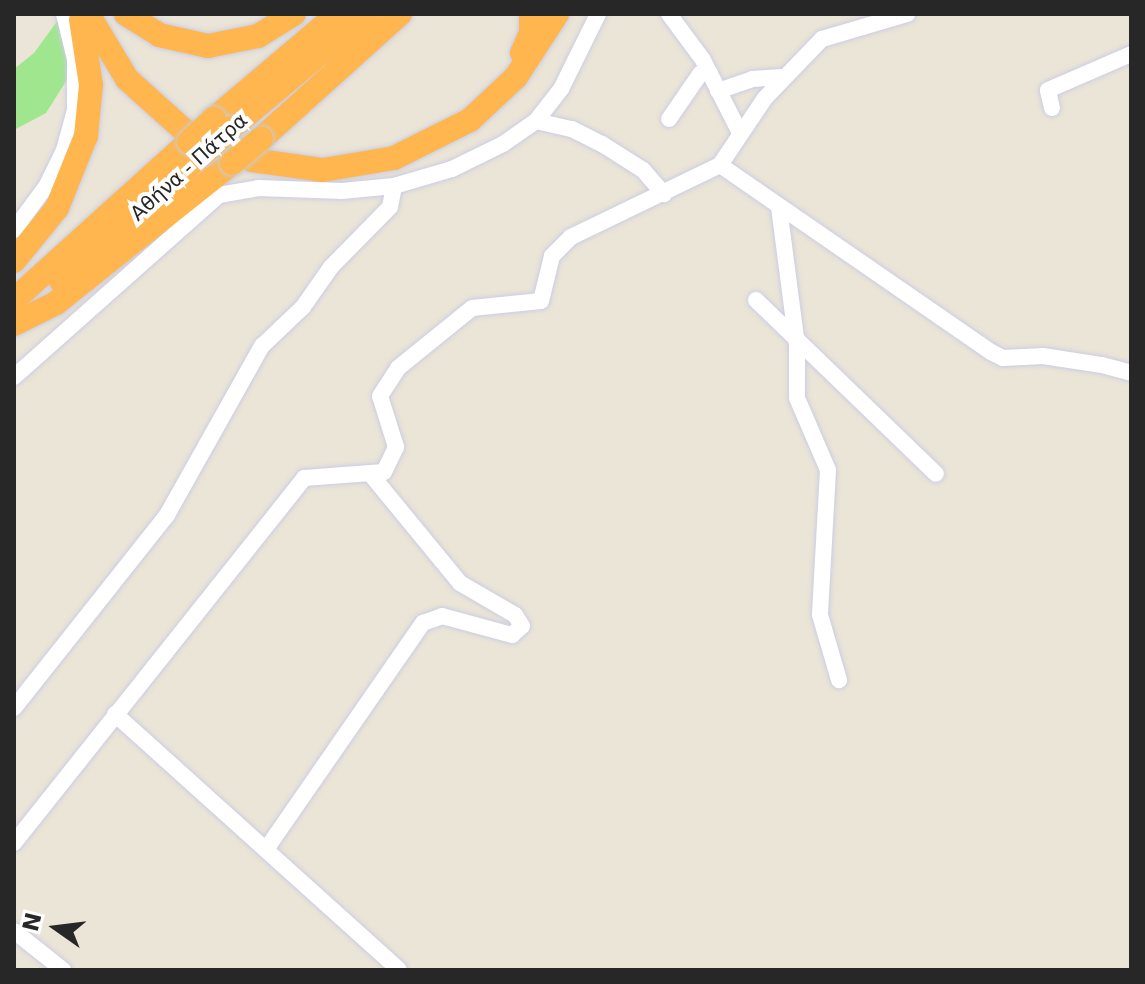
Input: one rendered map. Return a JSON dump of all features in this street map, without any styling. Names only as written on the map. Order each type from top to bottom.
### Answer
[{"type":"highway","points":[[14,261],[57,208],[86,136],[91,85],[79,14]]},
{"type":"highway","points":[[88,14],[127,79],[185,131],[252,160],[323,170],[394,158],[470,120],[516,77],[557,14]]},
{"type":"highway","points":[[100,14],[137,74],[193,123],[262,152],[326,160],[391,149],[463,113],[521,56],[531,33],[531,14]]},
{"type":"highway","points":[[126,14],[159,35],[208,46],[258,36],[294,14]]},
{"type":"highway","name":"Αθήνα - Πάτρα","points":[[14,323],[338,14]]},
{"type":"highway","name":"Αθήνα - Πάτρα","points":[[222,124],[367,14]]},
{"type":"highway","points":[[14,323],[56,303],[232,163],[400,14]]},
{"type":"highway","name":"Αθήνα - Πάτρα","points":[[14,300],[197,147]]},
{"type":"street","points":[[14,230],[47,185],[64,150],[75,110],[75,59],[64,14]]},
{"type":"street","points":[[14,377],[219,195],[258,188],[342,191],[394,186],[482,156],[536,121],[561,89],[598,14]]},
{"type":"street","points":[[669,14],[710,73],[740,133]]},
{"type":"street","points":[[14,843],[304,478],[372,476],[384,472],[395,453],[380,396],[398,368],[472,308],[541,301],[547,268],[560,246],[720,165],[782,77],[830,33],[907,14]]},
{"type":"street","points":[[1052,108],[1048,90],[1131,54]]},
{"type":"street","points":[[669,119],[700,74],[710,73]]},
{"type":"street","points":[[718,91],[752,79],[782,77]]},
{"type":"street","points":[[536,121],[572,129],[602,144],[650,176],[664,194]]},
{"type":"street","points":[[720,165],[1003,358],[1043,356],[1131,373]]},
{"type":"street","points":[[14,708],[167,515],[262,346],[303,307],[331,267],[390,207],[394,186]]},
{"type":"street","points":[[779,207],[797,345],[797,398],[828,470],[820,615],[839,680]]},
{"type":"street","points":[[756,300],[797,345],[887,422],[936,474]]},
{"type":"street","points":[[267,848],[423,623],[442,616],[512,635],[522,626],[515,615],[460,583],[372,476]]},
{"type":"street","points":[[115,714],[399,970]]},
{"type":"street","points":[[14,931],[63,970]]},
{"type":"green space","points":[[58,20],[70,75],[46,113],[14,130],[14,69],[34,53]]}]
